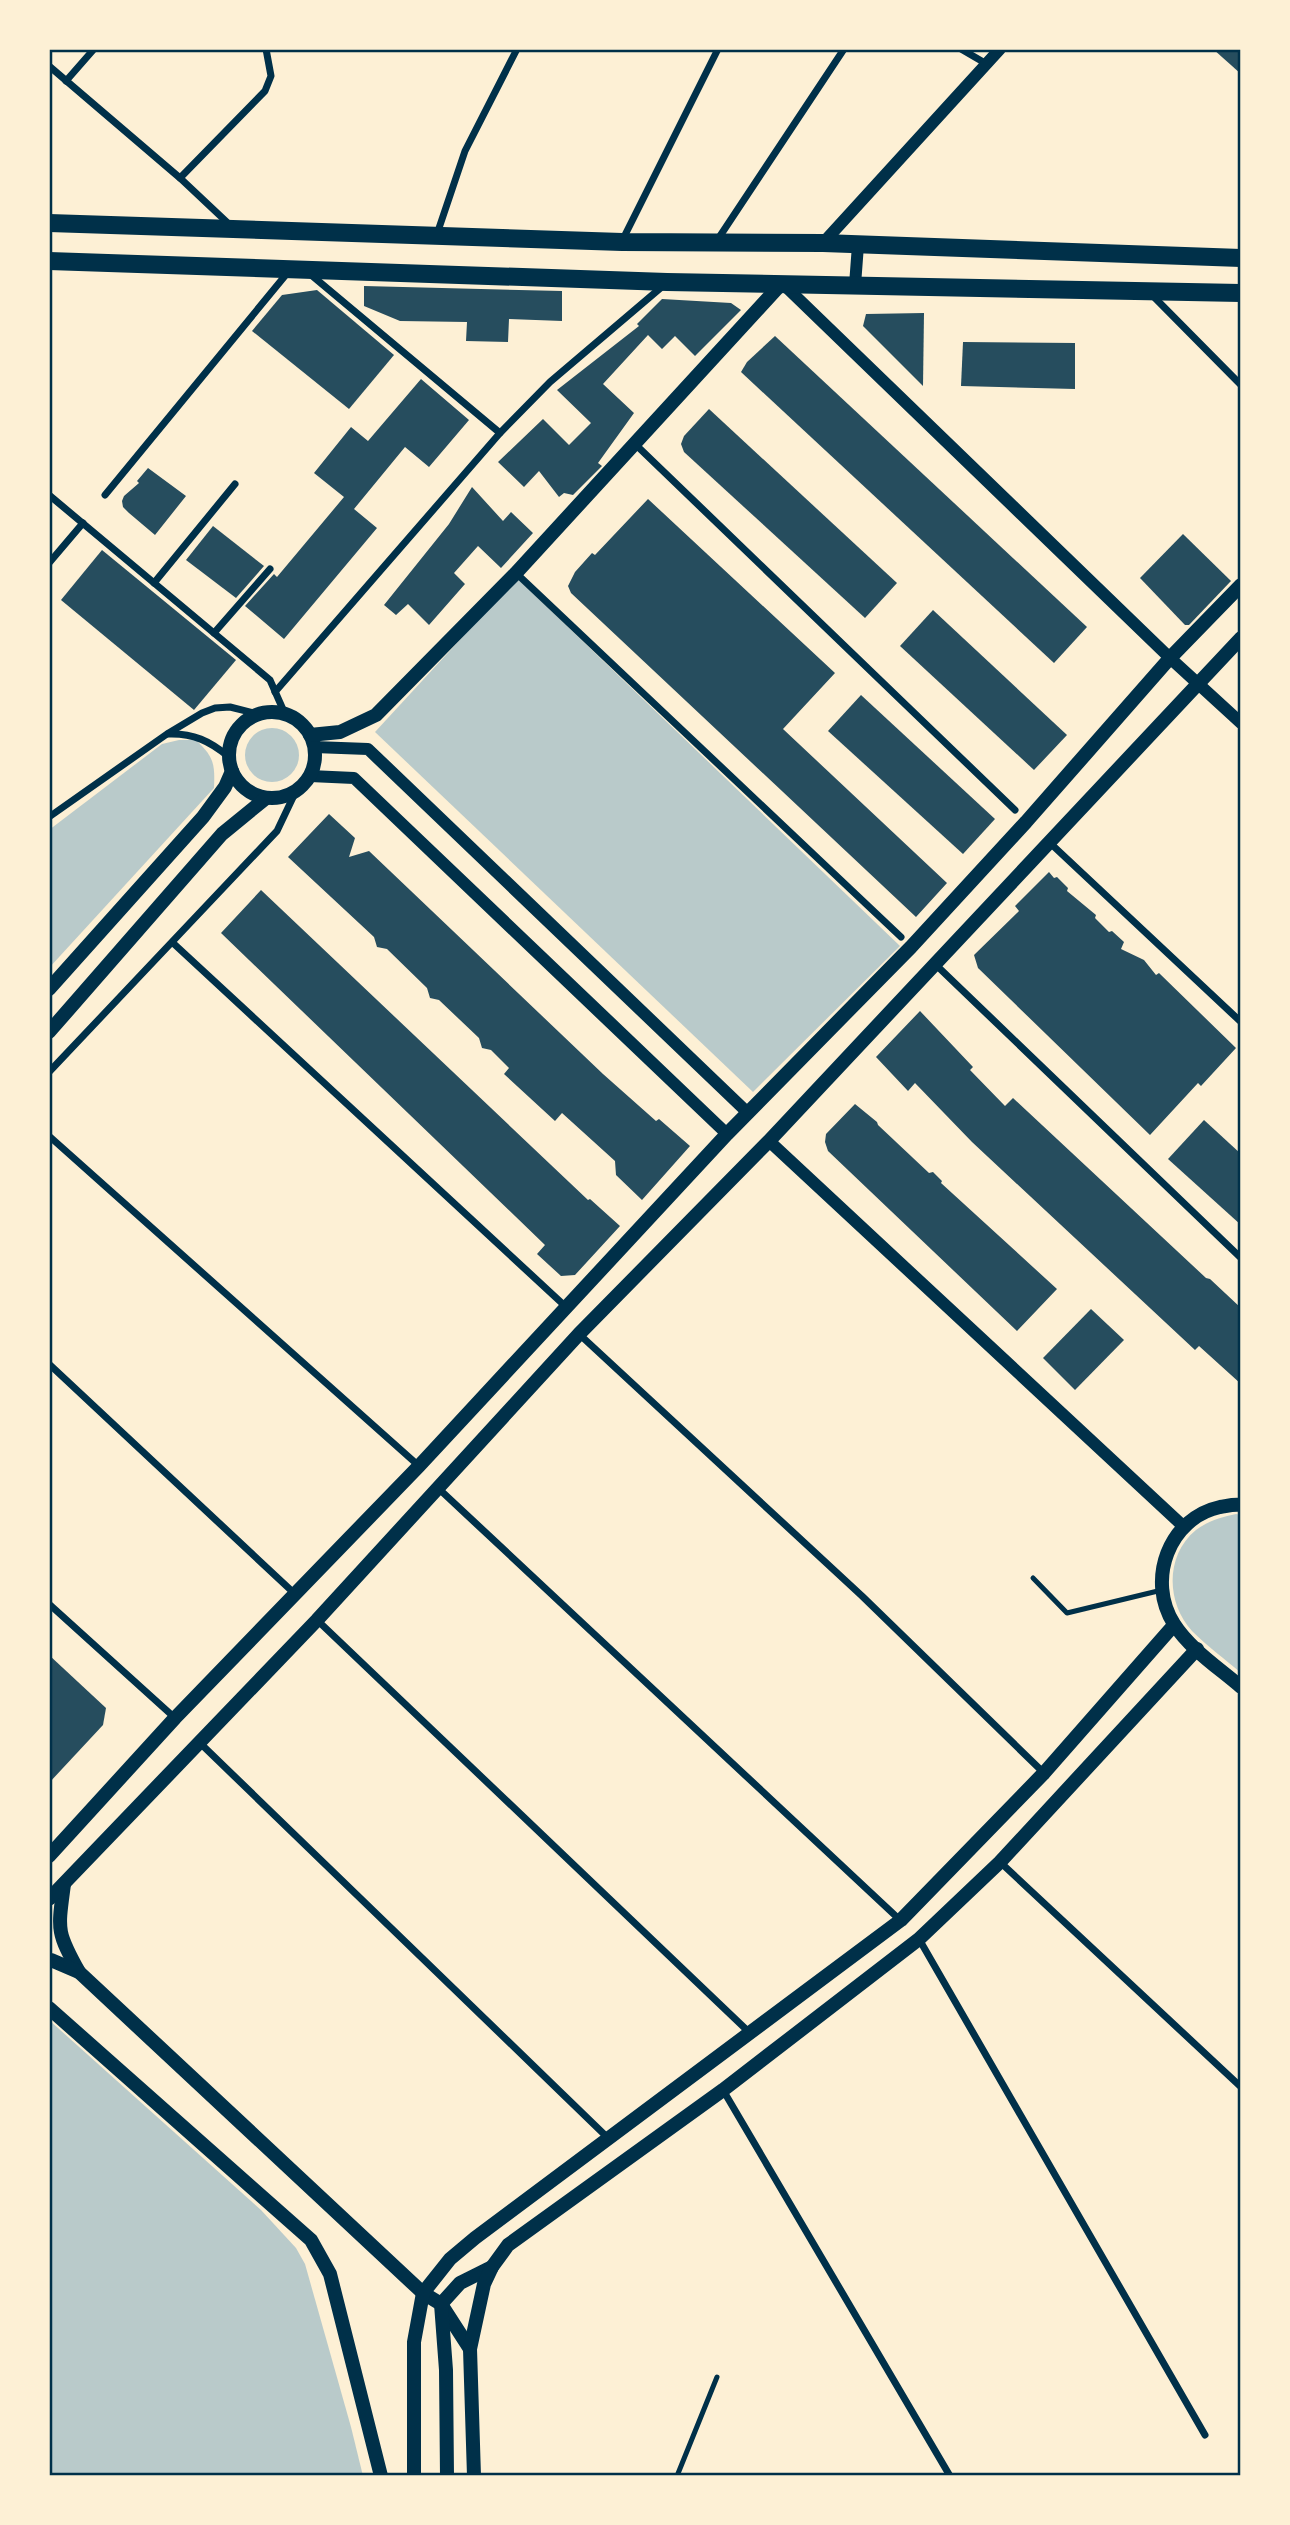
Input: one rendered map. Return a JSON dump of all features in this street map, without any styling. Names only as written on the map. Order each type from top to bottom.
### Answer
[{"type":"main road","points":[[49,223],[622,242],[823,243],[1241,258]]},
{"type":"main road","points":[[49,261],[667,282],[1241,293]]},
{"type":"main road","points":[[312,741],[354,727],[376,715],[516,573],[782,283]]},
{"type":"main road","points":[[49,1856],[175,1718],[419,1466],[727,1134],[911,947],[1170,658],[1241,585]]},
{"type":"main road","points":[[49,1899],[317,1620],[579,1334],[769,1141],[1241,638]]},
{"type":"main road","points":[[49,989],[203,817],[225,787],[231,764],[230,748],[237,731],[250,718],[274,712],[285,714],[304,726],[312,741],[314,766],[310,776],[296,791],[276,798],[257,796],[242,786],[231,764]]},
{"type":"main road","points":[[49,1032],[222,834],[266,798]]},
{"type":"main road","points":[[1241,1505],[1206,1510],[1183,1526],[1167,1550],[1161,1578],[1166,1607],[1174,1625],[1241,1687]]},
{"type":"main road","points":[[414,2476],[414,2342],[423,2293],[450,2259],[901,1920],[1044,1773],[1174,1625]]},
{"type":"main road","points":[[474,2476],[470,2349],[484,2284],[508,2245],[723,2090],[919,1940],[1000,1862],[1197,1649]]},
{"type":"main road","points":[[64,1884],[58,1924],[61,1941],[79,1972],[423,2293],[441,2304],[470,2349]]},
{"type":"main road","points":[[49,1961],[79,1972]]},
{"type":"main road","points":[[50,2007],[311,2240],[330,2274],[381,2476]]},
{"type":"main road","points":[[447,2476],[446,2370],[441,2304],[460,2283],[492,2267]]},
{"type":"street","points":[[66,81],[94,49]]},
{"type":"street","points":[[180,178],[265,91],[271,76],[266,49]]},
{"type":"street","points":[[437,235],[465,151],[517,49]]},
{"type":"street","points":[[622,242],[718,49]]},
{"type":"street","points":[[716,243],[844,49]]},
{"type":"street","points":[[961,49],[985,63]]},
{"type":"street","points":[[823,243],[1000,49]]},
{"type":"street","points":[[49,66],[180,178],[234,229]]},
{"type":"street","points":[[855,285],[858,245]]},
{"type":"street","points":[[105,495],[297,268],[500,433]]},
{"type":"street","points":[[275,692],[500,433],[550,382],[667,282]]},
{"type":"street","points":[[782,283],[1170,658],[1241,723]]},
{"type":"street","points":[[1147,290],[1241,385]]},
{"type":"street","points":[[634,444],[1015,810]]},
{"type":"street","points":[[155,583],[234,484]]},
{"type":"street","points":[[49,495],[270,680],[285,714]]},
{"type":"street","points":[[49,563],[83,523]]},
{"type":"street","points":[[214,634],[270,569]]},
{"type":"street","points":[[516,573],[901,937]]},
{"type":"street","points":[[49,817],[167,734],[215,708],[230,707],[258,714]]},
{"type":"street","points":[[167,734],[186,733],[204,739],[231,764]]},
{"type":"street","points":[[312,741],[368,749],[748,1113]]},
{"type":"street","points":[[310,776],[354,778],[727,1134]]},
{"type":"street","points":[[49,1072],[277,831],[296,791]]},
{"type":"street","points":[[1049,842],[1241,1021]]},
{"type":"street","points":[[173,943],[565,1306]]},
{"type":"street","points":[[934,963],[1241,1258]]},
{"type":"street","points":[[49,1136],[419,1466]]},
{"type":"street","points":[[769,1141],[1183,1526]]},
{"type":"street","points":[[579,1334],[852,1586],[1044,1773]]},
{"type":"street","points":[[49,1364],[296,1595]]},
{"type":"street","points":[[438,1488],[901,1920]]},
{"type":"street","points":[[49,1604],[175,1718]]},
{"type":"street","points":[[317,1620],[751,2034]]},
{"type":"street","points":[[199,1743],[608,2138]]},
{"type":"street","points":[[1000,1862],[1241,2087]]},
{"type":"street","points":[[919,1940],[1205,2435]]},
{"type":"street","points":[[723,2090],[950,2476]]},
{"type":"lane","points":[[1032,1578],[1067,1613],[1163,1590]]},
{"type":"lane","points":[[677,2476],[717,2377]]},
{"type":"shaded area","points":[[517,578],[900,946],[753,1092],[375,732]]},
{"type":"shaded area","points":[[272,728],[291,736],[299,755],[291,774],[272,782],[253,774],[245,755],[253,736]]},
{"type":"shaded area","points":[[196,740],[207,751],[213,767],[214,788],[49,968],[49,830],[162,744]]},
{"type":"shaded area","points":[[1236,1514],[1241,1515],[1241,1673],[1198,1637],[1183,1620],[1177,1607],[1173,1579],[1174,1566],[1186,1540],[1205,1524]]},
{"type":"shaded area","points":[[49,2020],[261,2210],[296,2248],[305,2264],[363,2476],[49,2476]]},
{"type":"building","points":[[1213,49],[1241,49],[1241,74]]},
{"type":"building","points":[[364,286],[562,291],[562,321],[509,319],[508,342],[466,341],[467,322],[400,321],[364,306]]},
{"type":"building","points":[[317,290],[394,355],[349,409],[252,331],[282,295]]},
{"type":"building","points":[[662,299],[731,303],[741,310],[695,356],[675,336],[662,349],[648,335],[603,384],[634,413],[598,463],[602,466],[573,495],[564,493],[559,497],[539,471],[524,487],[498,462],[543,419],[569,445],[591,423],[557,390],[639,326],[637,324]]},
{"type":"building","points":[[924,313],[923,386],[863,326],[866,314]]},
{"type":"building","points":[[775,336],[1087,627],[1054,663],[741,372],[747,362]]},
{"type":"building","points":[[963,342],[1075,343],[1075,389],[961,386]]},
{"type":"building","points":[[421,379],[469,420],[429,467],[405,447],[354,509],[377,528],[284,639],[245,606],[274,574],[277,577],[344,497],[314,473],[351,427],[368,441]]},
{"type":"building","points":[[709,409],[897,583],[865,618],[684,452],[681,444],[684,436]]},
{"type":"building","points":[[148,468],[186,496],[155,535],[123,507],[122,501],[139,483],[137,481]]},
{"type":"building","points":[[472,487],[503,521],[511,512],[533,533],[501,568],[478,546],[454,573],[465,584],[429,625],[408,604],[396,615],[384,605],[449,524]]},
{"type":"building","points":[[648,499],[835,673],[783,729],[947,883],[916,917],[571,593],[568,586],[575,572],[592,553],[595,555]]},
{"type":"building","points":[[213,526],[264,566],[236,598],[186,560]]},
{"type":"building","points":[[1183,534],[1231,581],[1189,625],[1185,625],[1140,578]]},
{"type":"building","points":[[102,550],[236,660],[194,710],[61,600]]},
{"type":"building","points":[[933,610],[1067,735],[1034,770],[900,646]]},
{"type":"building","points":[[861,695],[995,819],[963,854],[828,731]]},
{"type":"building","points":[[329,814],[355,838],[349,857],[369,851],[603,1074],[656,1121],[659,1119],[690,1146],[642,1200],[616,1175],[615,1161],[562,1113],[555,1121],[504,1074],[509,1068],[491,1050],[482,1048],[479,1038],[439,1000],[430,998],[427,988],[387,949],[377,947],[374,937],[288,857]]},
{"type":"building","points":[[1049,872],[1096,915],[1095,918],[1109,932],[1112,931],[1124,942],[1121,949],[1144,960],[1156,975],[1159,973],[1236,1048],[1201,1086],[1198,1083],[1150,1135],[978,968],[974,955],[1019,911],[1015,906]]},
{"type":"building","points":[[261,890],[588,1200],[620,1226],[575,1275],[561,1276],[537,1254],[545,1245],[221,933]]},
{"type":"building","points":[[920,1011],[973,1067],[970,1070],[1005,1106],[1013,1098],[1241,1308],[1241,1384],[1199,1346],[1195,1350],[972,1142],[915,1083],[908,1091],[876,1057]]},
{"type":"building","points":[[855,1104],[929,1173],[933,1172],[941,1183],[1057,1289],[1017,1331],[828,1151],[826,1134]]},
{"type":"building","points":[[1204,1120],[1241,1154],[1241,1225],[1168,1159]]},
{"type":"building","points":[[1091,1309],[1124,1340],[1075,1390],[1043,1358]]},
{"type":"building","points":[[49,1655],[106,1708],[103,1725],[49,1783]]}]
